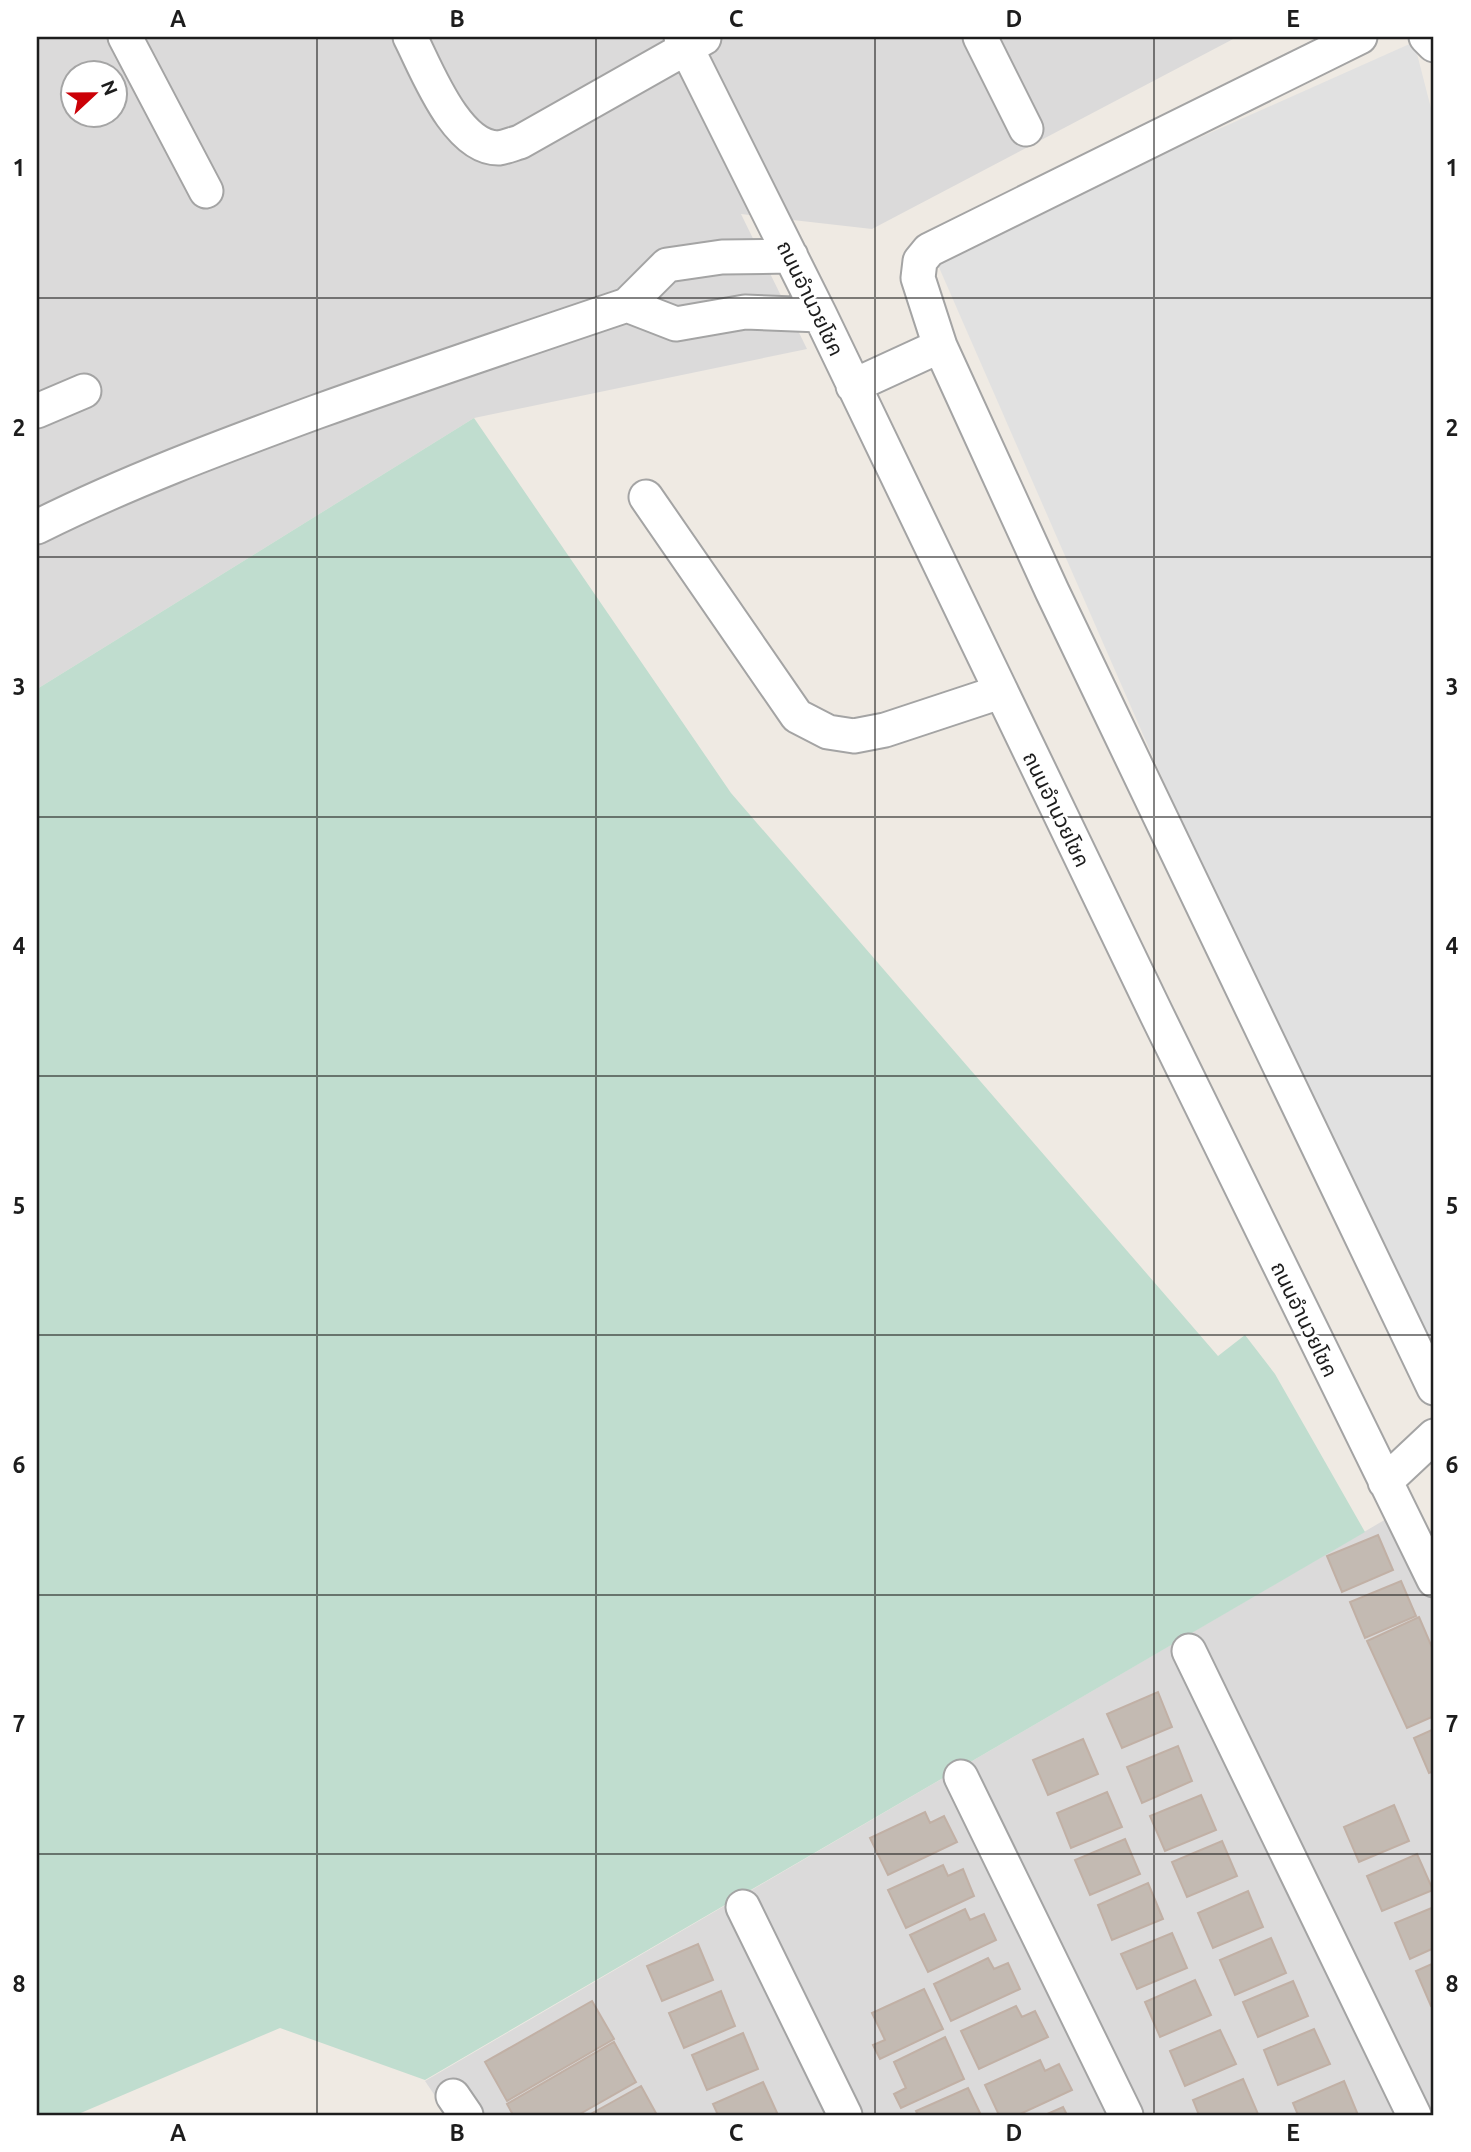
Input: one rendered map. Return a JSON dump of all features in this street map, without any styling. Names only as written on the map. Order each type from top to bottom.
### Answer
[{"type":"street","points":[[125,37],[206,191]]},
{"type":"street","points":[[410,37],[453,118],[475,140],[498,148],[520,142],[691,40]]},
{"type":"street","points":[[980,37],[1026,129]]},
{"type":"street","points":[[1360,37],[929,250],[920,261],[918,278],[940,345],[1052,591],[1434,1388]]},
{"type":"street","points":[[1426,37],[1434,45]]},
{"type":"street","name":"ถนนอำนวยโชค","points":[[691,40],[791,256],[1000,692],[1385,1482],[1425,1536],[1434,1580]]},
{"type":"street","points":[[37,527],[99,496],[242,439],[627,305],[667,265],[722,257],[791,256]]},
{"type":"street","points":[[627,305],[677,324],[745,312],[820,315]]},
{"type":"street","points":[[853,386],[940,345]]},
{"type":"street","points":[[37,411],[84,391]]},
{"type":"street","points":[[646,498],[797,716],[828,732],[854,736],[885,730],[1000,692]]},
{"type":"street","points":[[1385,1482],[1434,1436]]},
{"type":"street","points":[[1189,1651],[1413,2115]]},
{"type":"street","points":[[961,1777],[1126,2115]]},
{"type":"street","points":[[743,1907],[845,2115]]},
{"type":"shaded area","points":[[37,37],[1237,37],[872,229],[741,214],[807,349],[474,418],[37,689]]},
{"type":"shaded area","points":[[1414,42],[1434,120],[1434,1360],[1419,1366],[934,256]]},
{"type":"shaded area","points":[[1393,1515],[1434,1600],[1434,2115],[448,2115],[425,2081]]},
{"type":"green space","points":[[474,418],[731,793],[1218,1356],[1245,1335],[1275,1374],[1365,1532],[425,2080],[280,2028],[76,2115],[37,2115],[37,689]]},
{"type":"building","points":[[1378,1535],[1393,1570],[1342,1592],[1327,1556]]},
{"type":"building","points":[[1401,1581],[1416,1616],[1365,1638],[1350,1602]]},
{"type":"building","points":[[1419,1617],[1434,1652],[1434,1716],[1407,1728],[1367,1641]]},
{"type":"building","points":[[1158,1692],[1172,1727],[1122,1748],[1107,1714]]},
{"type":"building","points":[[1434,1729],[1434,1771],[1429,1773],[1414,1738]]},
{"type":"building","points":[[1083,1739],[1098,1774],[1048,1795],[1033,1760]]},
{"type":"building","points":[[1178,1746],[1192,1781],[1142,1803],[1127,1767]]},
{"type":"building","points":[[1107,1792],[1122,1827],[1071,1848],[1057,1813]]},
{"type":"building","points":[[1201,1795],[1216,1830],[1165,1851],[1150,1816]]},
{"type":"building","points":[[1394,1805],[1409,1841],[1359,1862],[1344,1827]]},
{"type":"building","points":[[925,1812],[930,1823],[944,1816],[957,1842],[888,1875],[870,1838]]},
{"type":"building","points":[[1125,1839],[1140,1874],[1090,1895],[1075,1860]]},
{"type":"building","points":[[1222,1841],[1237,1876],[1187,1897],[1172,1862]]},
{"type":"building","points":[[1417,1854],[1433,1890],[1382,1911],[1367,1876]]},
{"type":"building","points":[[943,1865],[948,1876],[963,1869],[974,1896],[906,1928],[888,1890]]},
{"type":"building","points":[[1148,1883],[1163,1919],[1112,1940],[1098,1905]]},
{"type":"building","points":[[1248,1891],[1263,1927],[1213,1948],[1198,1913]]},
{"type":"building","points":[[1434,1907],[1434,1948],[1410,1959],[1395,1923]]},
{"type":"building","points":[[965,1909],[970,1920],[984,1914],[996,1940],[928,1972],[910,1935]]},
{"type":"building","points":[[1172,1933],[1187,1968],[1137,1989],[1121,1954]]},
{"type":"building","points":[[1271,1938],[1286,1973],[1235,1995],[1220,1960]]},
{"type":"building","points":[[698,1944],[713,1980],[662,2001],[647,1966]]},
{"type":"building","points":[[988,1958],[994,1969],[1008,1963],[1020,1989],[951,2021],[934,1984]]},
{"type":"building","points":[[1434,1963],[1434,2005],[1431,2006],[1416,1971]]},
{"type":"building","points":[[1195,1980],[1211,2015],[1160,2037],[1145,2002]]},
{"type":"building","points":[[1293,1981],[1308,2016],[1258,2037],[1243,2002]]},
{"type":"building","points":[[924,1989],[943,2029],[880,2059],[873,2045],[885,2040],[872,2013]]},
{"type":"building","points":[[721,1991],[735,2026],[684,2048],[669,2013]]},
{"type":"building","points":[[592,2001],[614,2039],[507,2101],[485,2062]]},
{"type":"building","points":[[1016,2006],[1022,2017],[1035,2011],[1048,2037],[979,2069],[961,2031]]},
{"type":"building","points":[[1314,2029],[1330,2064],[1278,2085],[1264,2050]]},
{"type":"building","points":[[1220,2030],[1236,2064],[1185,2086],[1170,2051]]},
{"type":"building","points":[[743,2033],[758,2069],[707,2090],[692,2055]]},
{"type":"building","points":[[945,2037],[964,2079],[901,2108],[894,2094],[906,2088],[894,2062]]},
{"type":"building","points":[[614,2042],[636,2082],[578,2115],[513,2115],[507,2104]]},
{"type":"building","points":[[1040,2060],[1045,2071],[1059,2064],[1072,2090],[1018,2115],[999,2115],[985,2085]]},
{"type":"building","points":[[1243,2079],[1258,2114],[1199,2115],[1193,2100]]},
{"type":"building","points":[[1344,2081],[1358,2115],[1298,2115],[1293,2103]]},
{"type":"building","points":[[763,2082],[778,2115],[718,2115],[713,2104]]},
{"type":"building","points":[[641,2086],[657,2115],[589,2115]]},
{"type":"building","points":[[968,2088],[981,2115],[918,2115],[916,2111]]},
{"type":"building","points":[[1063,2107],[1067,2115],[1045,2115]]}]
